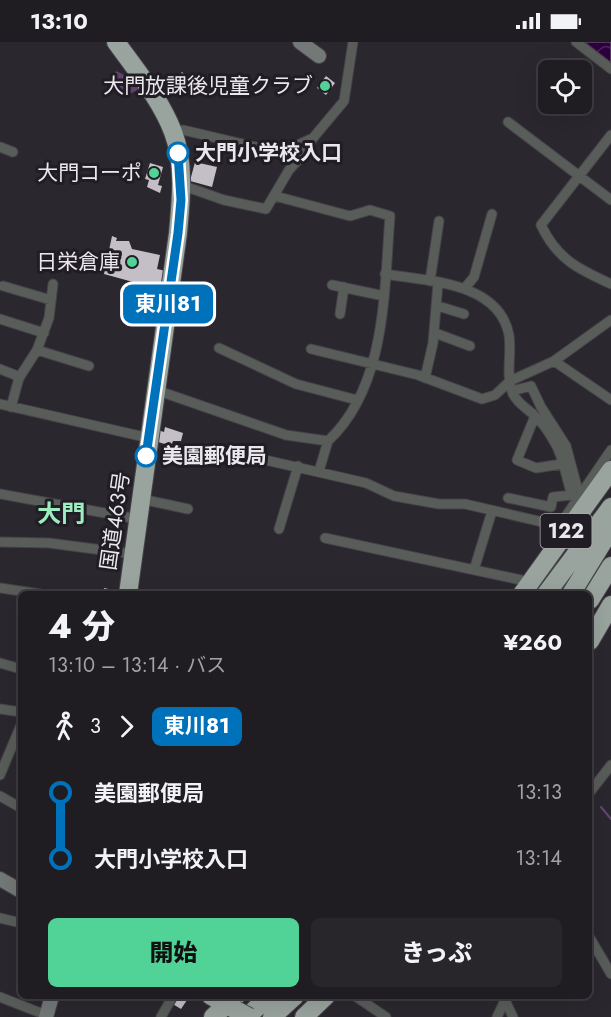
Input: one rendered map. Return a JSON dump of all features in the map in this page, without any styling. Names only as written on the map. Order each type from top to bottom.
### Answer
[{"type":"highway","name":"国道463号","points":[[122,44],[174,133],[181,185],[178,233],[128,591]]},
{"type":"highway","name":"122","points":[[522,587],[611,470]]},
{"type":"highway","points":[[548,591],[611,507]]},
{"type":"highway","points":[[573,591],[611,530]]},
{"type":"highway","points":[[592,597],[611,566]]},
{"type":"highway","points":[[592,637],[610,607]]},
{"type":"highway","points":[[231,1008],[260,999]]},
{"type":"highway","points":[[272,1017],[292,999]]},
{"type":"highway","points":[[304,1017],[323,999]]},
{"type":"street","points":[[300,42],[319,56]]},
{"type":"street","points":[[181,185],[224,200],[266,209],[289,170],[301,158],[313,138],[344,101],[353,42]]},
{"type":"street","points":[[576,42],[611,69]]},
{"type":"street","points":[[508,122],[611,200]]},
{"type":"street","points":[[174,133],[183,130],[268,150],[293,147],[313,138]]},
{"type":"street","points":[[611,135],[541,225],[549,244],[573,266],[611,284]]},
{"type":"street","points":[[0,147],[13,152]]},
{"type":"street","points":[[275,196],[350,216],[370,210],[390,216],[380,338],[357,400],[341,428],[328,441],[319,471]]},
{"type":"street","points":[[464,289],[474,278],[492,214]]},
{"type":"street","points":[[424,378],[435,333],[438,306],[434,282],[440,221]]},
{"type":"street","points":[[386,274],[464,289],[484,298],[502,316],[509,336],[511,386],[523,407],[535,417],[555,443],[575,494]]},
{"type":"street","points":[[11,407],[20,377],[37,350],[51,313],[53,284]]},
{"type":"street","points":[[332,285],[384,296]]},
{"type":"street","points":[[3,286],[51,300]]},
{"type":"street","points":[[340,314],[344,287]]},
{"type":"street","points":[[438,306],[464,315]]},
{"type":"street","points":[[0,319],[44,333]]},
{"type":"street","points":[[311,349],[424,378],[482,399],[495,395],[554,361],[611,320]]},
{"type":"street","points":[[435,333],[470,346]]},
{"type":"street","points":[[219,348],[296,384],[357,400]]},
{"type":"street","points":[[37,350],[89,366]]},
{"type":"street","points":[[554,361],[611,400]]},
{"type":"street","points":[[0,369],[20,377]]},
{"type":"street","points":[[511,386],[531,386],[541,407],[566,446],[575,494]]},
{"type":"street","points":[[156,390],[286,435],[328,441]]},
{"type":"street","points":[[0,404],[149,438]]},
{"type":"street","points":[[535,417],[517,460],[536,468],[562,464]]},
{"type":"street","points":[[325,538],[474,570],[522,587],[557,530],[575,494],[611,450]]},
{"type":"street","points":[[261,459],[366,483],[394,496],[492,511],[551,524],[557,530]]},
{"type":"street","points":[[279,529],[298,466]]},
{"type":"street","points":[[0,494],[138,519]]},
{"type":"street","points":[[508,498],[551,507],[553,497],[575,494]]},
{"type":"street","points":[[141,499],[188,509]]},
{"type":"street","points":[[474,570],[492,511]]},
{"type":"street","points":[[0,542],[49,543],[133,554]]},
{"type":"street","points":[[0,588],[20,591]]},
{"type":"street","points":[[0,663],[18,668]]},
{"type":"street","points":[[0,709],[18,712]]},
{"type":"street","points":[[0,775],[18,732]]},
{"type":"street","points":[[592,789],[611,765]]},
{"type":"street","points":[[0,796],[18,806]]},
{"type":"street","points":[[0,879],[18,889]]},
{"type":"street","points":[[0,918],[18,922]]},
{"type":"street","points":[[592,941],[611,974]]},
{"type":"street","points":[[0,997],[46,1016],[50,999]]},
{"type":"street","points":[[161,1017],[171,999]]},
{"type":"street","points":[[359,999],[386,1017]]},
{"type":"street","points":[[497,1017],[506,999]]},
{"type":"street","points":[[506,999],[513,1017]]},
{"type":"green space","points":[[116,71],[133,79],[139,88],[128,93],[110,84]]},
{"type":"water","points":[[584,42],[611,42],[611,63]]},
{"type":"building","points":[[182,72],[200,86],[192,96],[174,82]]},
{"type":"building","points":[[326,76],[335,83],[326,95],[317,88]]},
{"type":"building","points":[[195,162],[217,167],[212,187],[190,181]]},
{"type":"building","name":"大門コーポ","points":[[150,163],[163,167],[158,185],[162,186],[160,193],[147,187],[149,180],[145,179]]},
{"type":"building","name":"日栄倉庫","points":[[112,236],[117,238],[116,241],[129,241],[132,249],[160,255],[157,269],[166,271],[162,290],[104,274]]},
{"type":"building","points":[[165,427],[183,433],[181,441],[173,441],[171,446],[155,441],[158,430],[164,432]]},
{"type":"building","points":[[174,999],[187,1000],[181,1009],[171,1003]]},
{"type":"waterway","points":[[601,807],[611,819]]},
{"type":"bus line","name":"東川81","points":[[146,456],[178,233],[181,200],[178,153]]},
{"type":"place","name":"大門放課後児童クラブ","points":[[325,86]]},
{"type":"place","name":"大門小学校入口","points":[[178,153]]},
{"type":"place","name":"大門コーポ","points":[[154,173]]},
{"type":"place","name":"日栄倉庫","points":[[132,262]]},
{"type":"place","name":"美園郵便局","points":[[146,456]]},
{"type":"district","name":"大門","points":[[61,514]]}]
